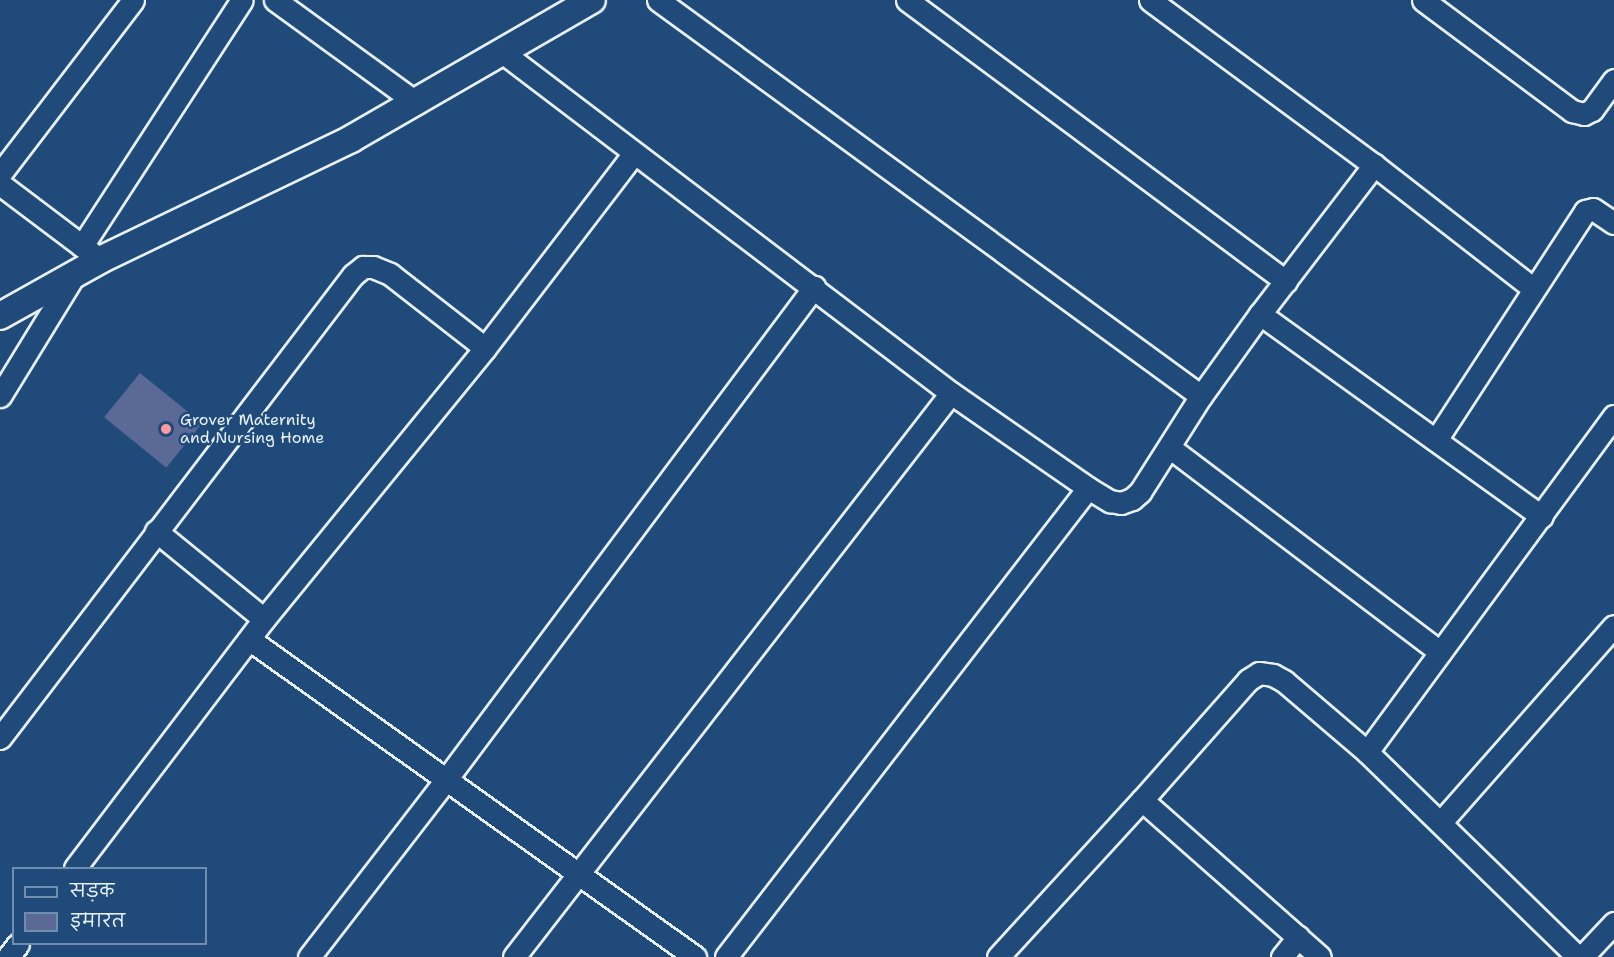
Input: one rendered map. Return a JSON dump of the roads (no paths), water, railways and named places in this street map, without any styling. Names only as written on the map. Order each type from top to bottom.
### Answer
[{"type":"street","points":[[0,174],[133,0]]},
{"type":"street","points":[[0,396],[73,277],[91,253],[242,0]]},
{"type":"street","points":[[275,0],[417,103]]},
{"type":"street","points":[[658,0],[1201,396]]},
{"type":"street","points":[[907,0],[1286,281]]},
{"type":"street","points":[[1150,0],[1374,165],[1534,290]]},
{"type":"street","points":[[1423,0],[1572,111],[1584,114],[1592,110],[1614,80]]},
{"type":"street","points":[[91,253],[351,139],[417,103],[578,3]]},
{"type":"street","points":[[502,52],[951,393],[1088,488],[1110,501],[1121,503],[1132,499],[1201,396],[1260,314],[1374,165]]},
{"type":"street","points":[[76,867],[264,619],[485,348],[634,153]]},
{"type":"street","points":[[0,184],[91,253]]},
{"type":"street","points":[[1436,441],[1585,211],[1593,209],[1614,222]]},
{"type":"street","points":[[0,738],[353,275],[363,267],[373,267],[390,274],[485,348]]},
{"type":"street","points":[[0,316],[73,277]]},
{"type":"street","points":[[309,957],[445,781],[814,287]]},
{"type":"street","points":[[1260,314],[1542,517]]},
{"type":"street","points":[[514,957],[951,393]]},
{"type":"street","points":[[1367,752],[1542,517],[1614,416]]},
{"type":"street","points":[[1169,447],[1440,652]]},
{"type":"street","points":[[726,957],[1088,488]]},
{"type":"street","points":[[156,531],[264,619]]},
{"type":"street","points":[[1441,822],[1614,626]]},
{"type":"street","points":[[249,639],[445,781],[580,873],[695,957]]},
{"type":"street","points":[[998,957],[1248,680],[1259,673],[1273,675],[1284,681],[1367,752],[1580,957],[1614,923]]},
{"type":"street","points":[[1142,800],[1320,957]]},
{"type":"street","points":[[1282,957],[1298,937]]},
{"type":"street","points":[[0,952],[7,957],[17,945]]},
{"type":"place","name":"Grover Maternity and Nursing Home","points":[[166,429]]}]
